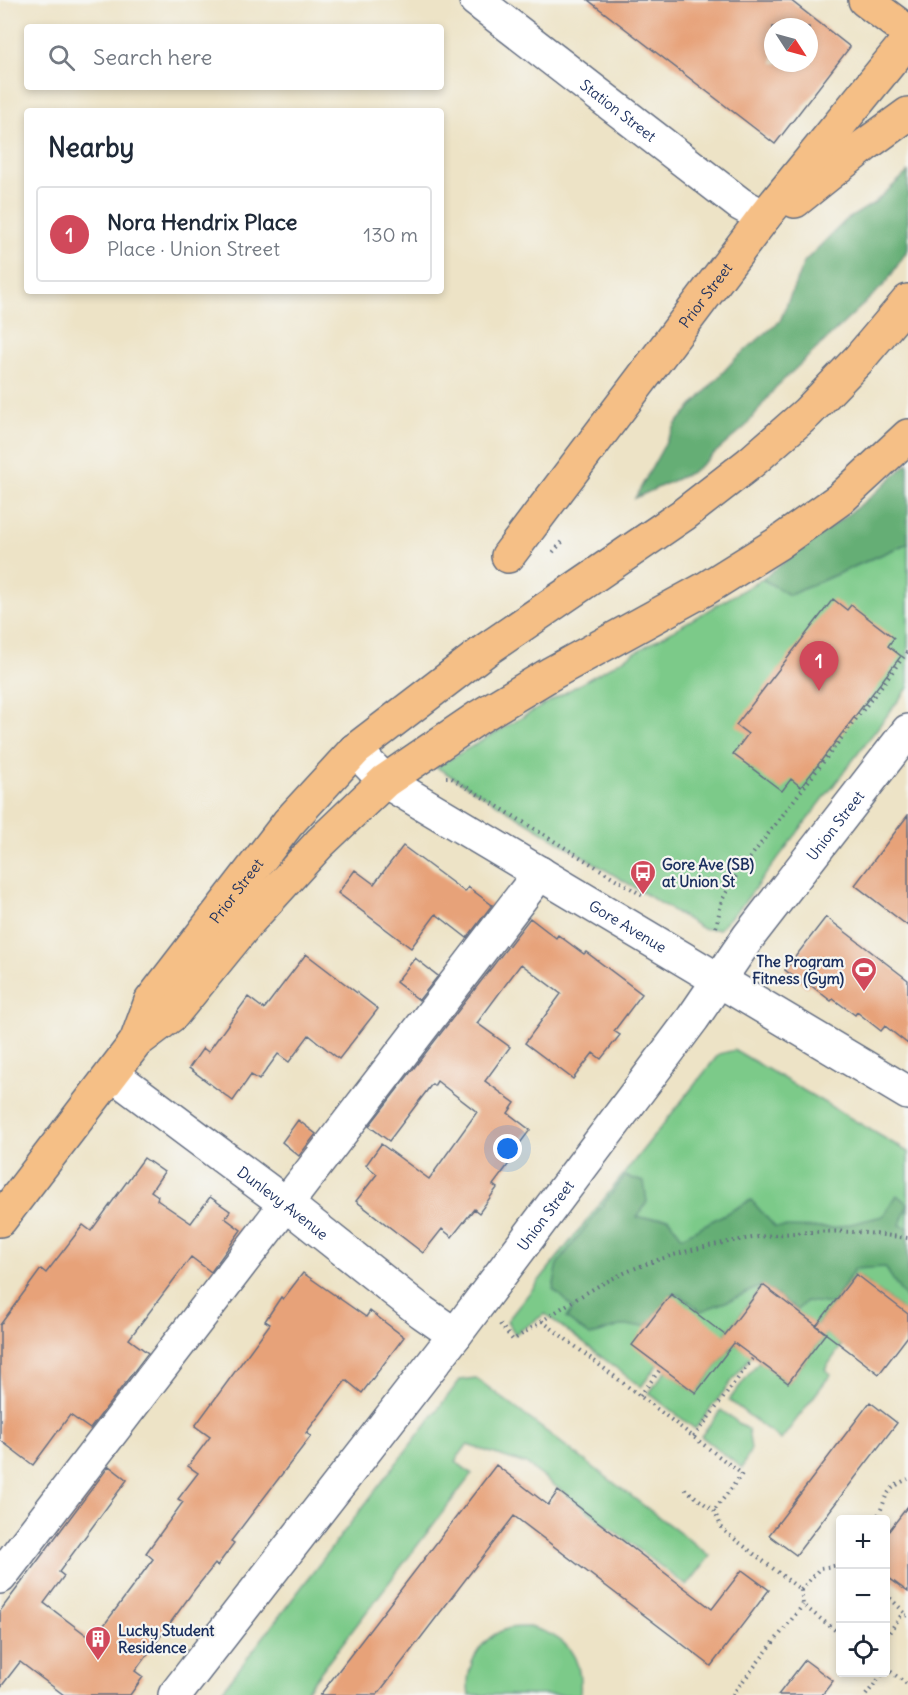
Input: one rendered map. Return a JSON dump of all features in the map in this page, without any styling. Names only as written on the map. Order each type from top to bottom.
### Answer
[{"type":"main road","points":[[865,0],[908,32]]},
{"type":"main road","name":"Prior Street","points":[[508,556],[764,217],[908,40]]},
{"type":"main road","points":[[764,217],[784,209],[908,114]]},
{"type":"main road","name":"Prior Street","points":[[136,1042],[151,1001],[288,823],[355,750],[487,649],[683,515],[750,464],[807,413],[859,359],[908,301]]},
{"type":"main road","name":"Prior Street","points":[[0,1220],[136,1042],[174,1014],[248,922],[320,843],[385,781],[479,717],[552,673],[705,589],[777,544],[840,499],[908,436]]},
{"type":"street","name":"Station Street","points":[[476,0],[740,204],[764,217]]},
{"type":"street","name":"Union Street","points":[[175,1695],[455,1335],[693,1018],[749,936],[908,731]]},
{"type":"street","name":"Gore Avenue","points":[[355,750],[385,781],[908,1093]]},
{"type":"street","points":[[0,1577],[540,873]]},
{"type":"street","name":"Dunlevy Avenue","points":[[112,1074],[286,1204],[422,1312],[455,1335]]},
{"type":"path","points":[[721,932],[715,934],[722,900],[736,876],[908,651]]},
{"type":"path","points":[[439,777],[450,777],[653,902]]},
{"type":"path","points":[[500,1323],[513,1340],[581,1295],[669,1256],[786,1233],[852,1232],[908,1238]]},
{"type":"path","points":[[542,1321],[742,1474],[714,1511]]},
{"type":"path","points":[[694,1437],[754,1357]]},
{"type":"path","points":[[640,1396],[662,1367]]},
{"type":"path","points":[[877,1515],[884,1497],[897,1484],[908,1479]]},
{"type":"path","points":[[685,1489],[714,1511],[723,1530],[801,1590],[803,1605],[836,1631]]},
{"type":"path","points":[[801,1590],[820,1568],[836,1566]]},
{"type":"path","points":[[890,1599],[908,1615]]},
{"type":"path","points":[[732,1695],[803,1605]]},
{"type":"path","points":[[890,1630],[900,1617],[908,1615]]},
{"type":"path","points":[[890,1673],[908,1685]]},
{"type":"path","points":[[866,1695],[880,1677]]},
{"type":"green space","points":[[908,172],[908,249],[886,283],[775,388],[746,426],[694,471],[635,498],[676,424],[735,359],[780,321],[804,262],[846,220],[874,203]]},
{"type":"green space","points":[[908,463],[908,543],[789,595],[762,579],[872,496]]},
{"type":"green space","points":[[908,543],[908,688],[743,904],[719,929],[703,929],[436,767],[762,579],[790,595]]},
{"type":"green space","points":[[735,1050],[908,1152],[908,1314],[856,1274],[816,1326],[763,1285],[725,1335],[658,1364],[641,1387],[545,1314],[515,1334],[507,1321],[719,1054]]},
{"type":"green space","points":[[625,1176],[644,1182],[647,1202],[637,1218],[668,1218],[682,1237],[751,1200],[775,1227],[834,1228],[883,1216],[897,1195],[908,1204],[900,1225],[908,1228],[908,1303],[885,1267],[854,1269],[833,1304],[806,1301],[797,1310],[763,1285],[701,1311],[680,1295],[671,1294],[647,1326],[620,1326],[590,1336],[566,1318],[573,1308],[553,1289],[558,1263]]},
{"type":"green space","points":[[826,1333],[842,1345],[825,1369],[831,1374],[781,1440],[729,1400],[759,1361],[788,1383]]},
{"type":"green space","points":[[734,1343],[752,1355],[695,1429],[649,1393],[666,1370],[696,1393]]},
{"type":"green space","points":[[476,1378],[710,1556],[687,1586],[526,1464],[467,1445],[455,1461],[472,1474],[303,1695],[219,1695],[460,1380]]},
{"type":"green space","points":[[721,1410],[748,1430],[751,1449],[742,1468],[701,1436]]},
{"type":"green space","points":[[529,1627],[553,1636],[570,1650],[579,1669],[580,1695],[469,1695],[469,1673],[476,1654],[483,1645],[499,1632],[510,1628]]},
{"type":"building","points":[[588,0],[790,0],[813,18],[764,18],[764,72],[818,72],[818,22],[850,47],[775,144]]},
{"type":"building","points":[[833,599],[847,610],[851,605],[894,638],[888,646],[901,656],[801,787],[791,779],[782,791],[733,754],[748,734],[736,725]]},
{"type":"building","points":[[908,815],[908,926],[855,885]]},
{"type":"building","points":[[403,846],[465,892],[468,887],[492,905],[467,938],[436,914],[411,948],[338,893],[355,870],[374,884]]},
{"type":"building","points":[[826,917],[908,980],[908,1044],[885,1026],[881,1031],[857,1012],[855,1015],[833,999],[831,1001],[809,984],[807,987],[785,970]]},
{"type":"building","points":[[530,918],[556,938],[558,935],[584,954],[586,952],[642,994],[614,1031],[620,1035],[601,1059],[593,1053],[573,1079],[525,1043],[561,994],[521,964],[477,1023],[510,1047],[485,1081],[515,1103],[508,1113],[530,1130],[508,1159],[511,1161],[493,1185],[497,1188],[479,1213],[474,1209],[452,1237],[442,1229],[423,1253],[356,1201],[377,1174],[366,1165],[381,1144],[429,1179],[477,1112],[437,1081],[434,1086],[432,1084],[389,1141],[369,1126]]},
{"type":"building","points":[[306,954],[378,1009],[339,1059],[309,1035],[289,1062],[278,1054],[259,1080],[251,1075],[233,1101],[189,1068],[203,1048],[208,1052],[248,997],[264,1009]]},
{"type":"building","points":[[415,958],[438,976],[419,1000],[396,982]]},
{"type":"building","points":[[298,1120],[316,1134],[299,1156],[282,1142]]},
{"type":"building","points":[[144,1158],[164,1172],[151,1191],[158,1196],[157,1200],[191,1223],[210,1197],[230,1211],[225,1218],[241,1230],[211,1272],[191,1257],[129,1339],[148,1353],[90,1429],[70,1415],[33,1465],[0,1440],[0,1325],[41,1269],[46,1273],[83,1225],[91,1231]]},
{"type":"building","points":[[303,1273],[366,1317],[370,1311],[404,1337],[362,1393],[346,1380],[306,1433],[311,1436],[231,1541],[234,1543],[217,1566],[215,1564],[195,1589],[135,1671],[143,1677],[130,1695],[64,1695],[20,1662],[0,1688],[0,1611],[109,1466],[127,1480],[59,1572],[64,1576],[44,1603],[93,1640],[153,1559],[146,1553],[183,1502],[178,1499],[198,1473],[188,1466],[210,1437],[195,1426],[270,1324],[265,1321],[281,1297],[283,1299]]},
{"type":"building","points":[[856,1274],[908,1314],[908,1336],[879,1374],[816,1326]]},
{"type":"building","points":[[763,1285],[826,1333],[788,1383],[734,1343],[696,1393],[632,1345],[671,1294],[725,1335]]},
{"type":"building","points":[[870,1402],[897,1423],[796,1555],[769,1535]]},
{"type":"building","points":[[496,1465],[548,1505],[558,1491],[712,1609],[742,1570],[769,1590],[711,1666],[514,1516],[377,1695],[320,1695]]},
{"type":"building","points":[[908,1506],[908,1592],[890,1579],[890,1529]]},
{"type":"building","points":[[805,1660],[833,1681],[822,1695],[778,1695]]},
{"type":"place","name":"Nora Hendrix Place","points":[[819,691]]},
{"type":"place","name":"Gore Ave (SB) at Union St","points":[[643,896]]},
{"type":"place","name":"The Program Fitness (Gym)","points":[[864,993]]},
{"type":"place","name":"Lucky Student Residence","points":[[98,1662]]}]
